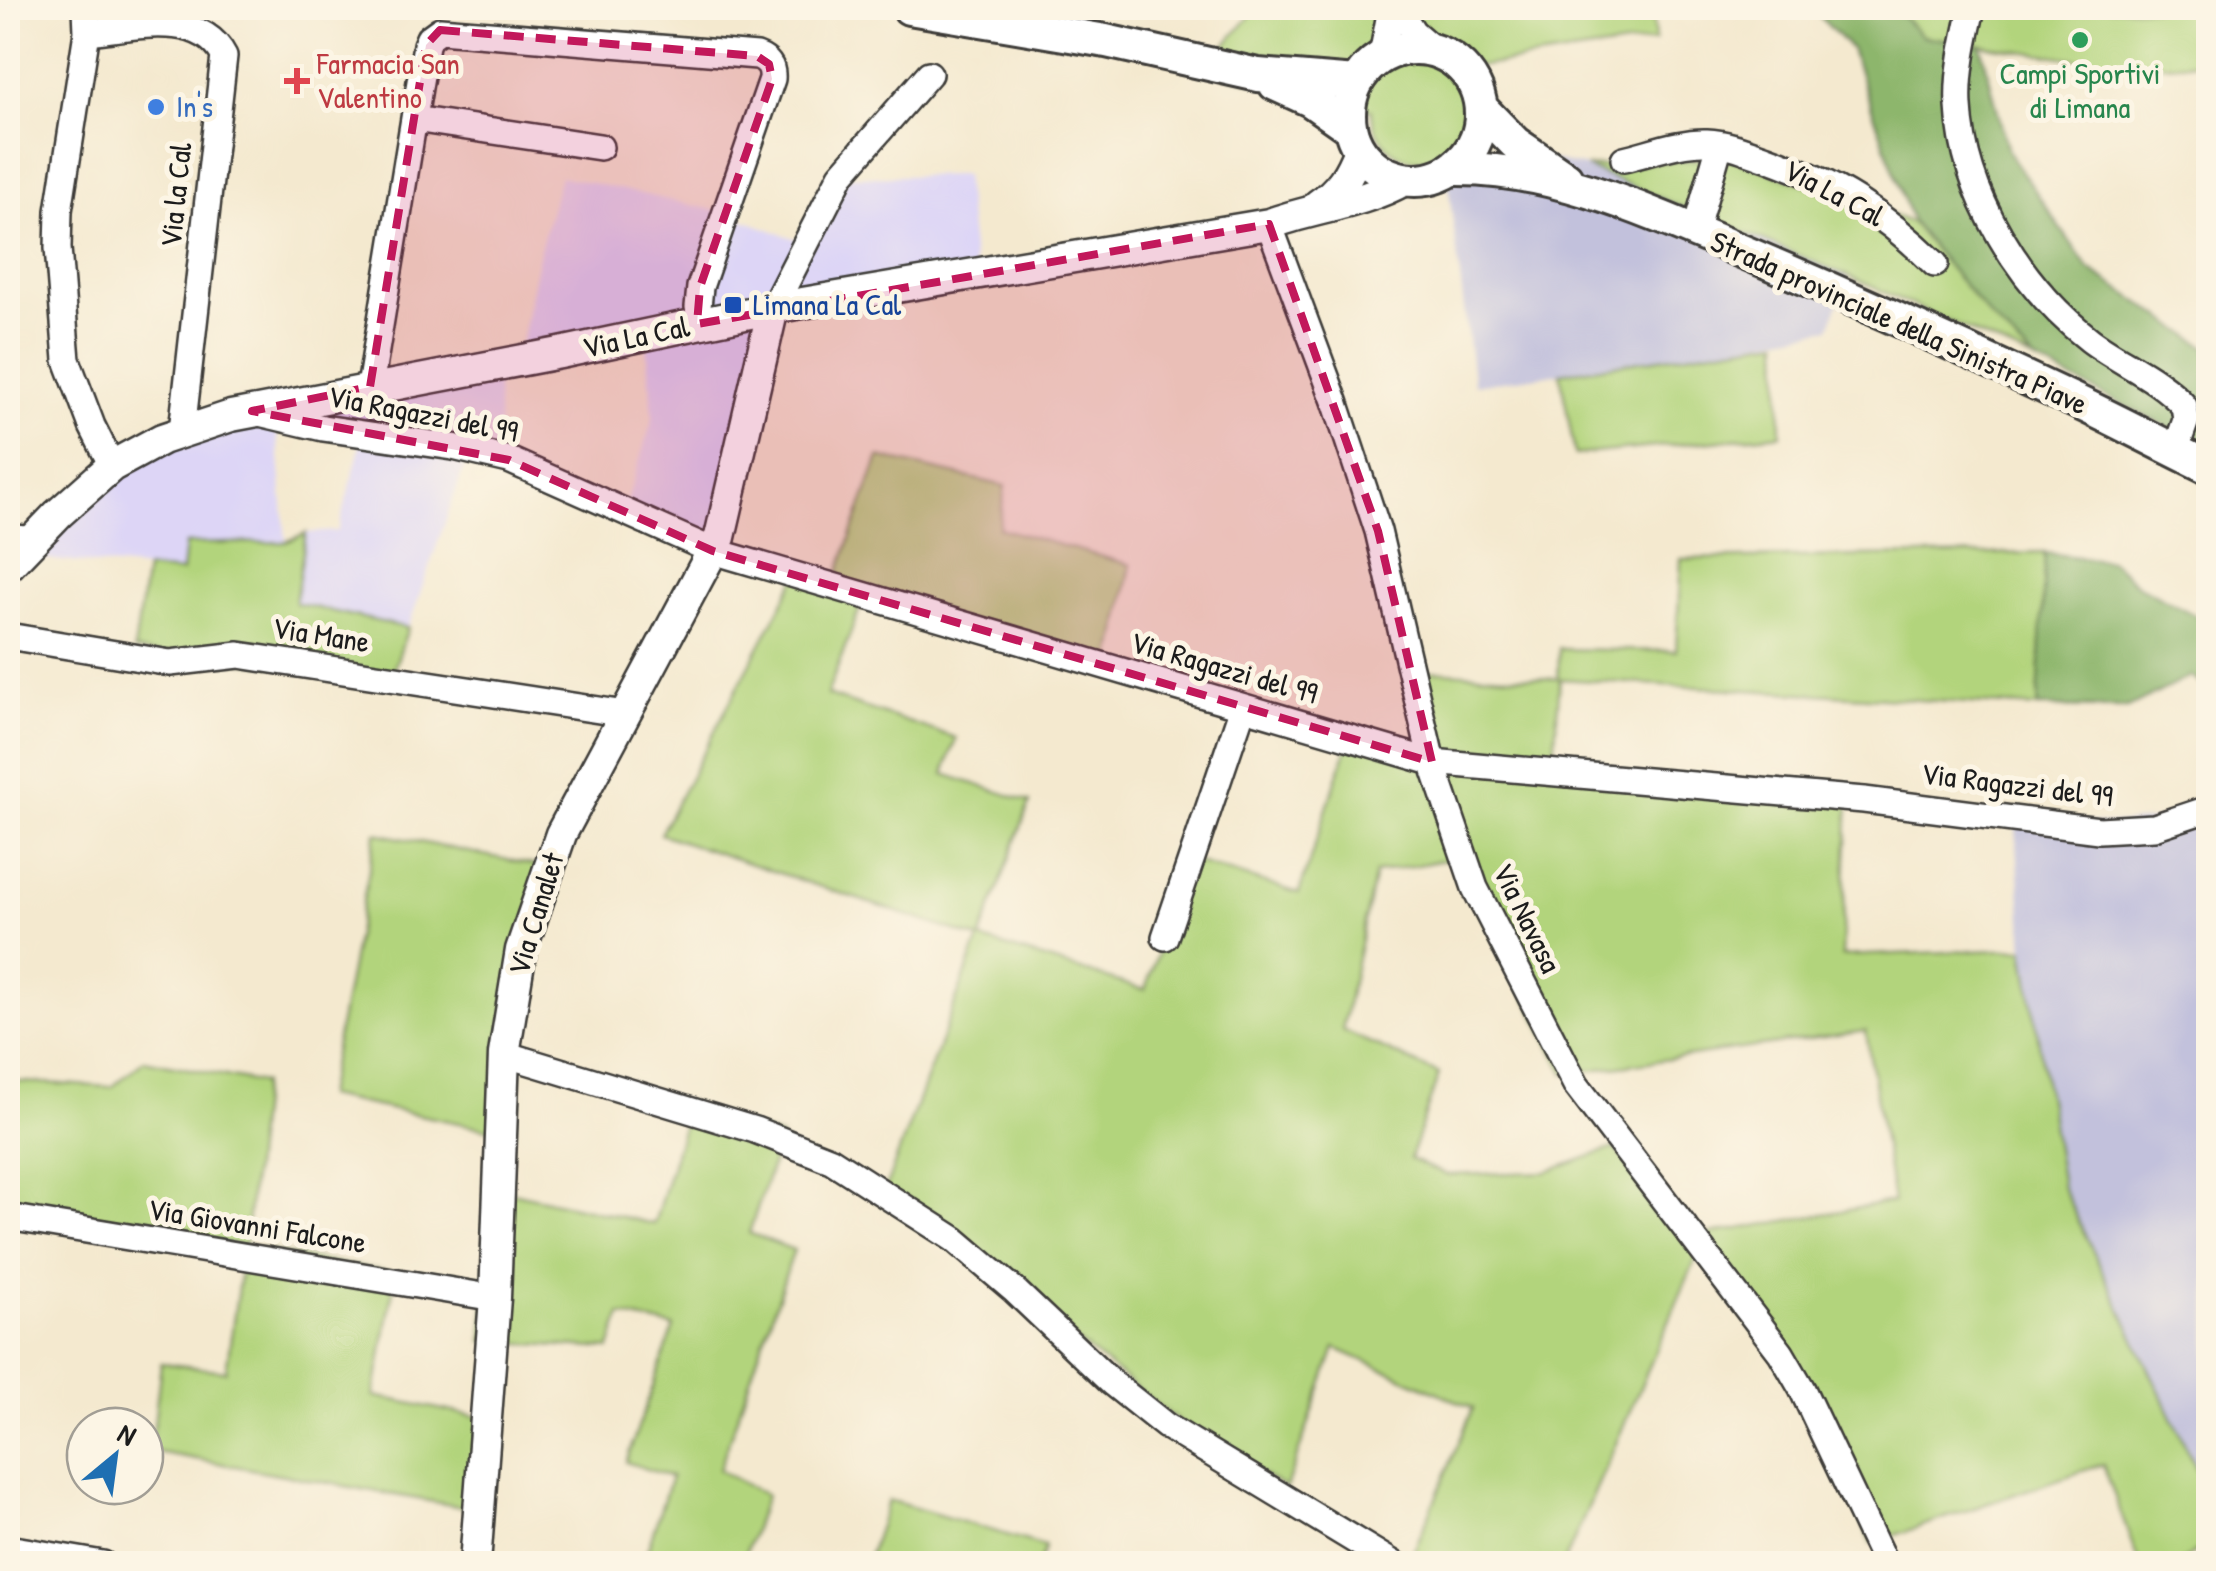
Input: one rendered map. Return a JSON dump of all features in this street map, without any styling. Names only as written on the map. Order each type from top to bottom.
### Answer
[{"type":"main road","points":[[908,8],[1106,41],[1258,76],[1356,83]]},
{"type":"main road","points":[[1258,76],[1310,100],[1354,139],[1371,164],[1404,180],[1438,177],[1470,152],[1480,131],[1482,108],[1477,88],[1452,58],[1434,50],[1407,48],[1382,56],[1356,83],[1348,105],[1354,139]]},
{"type":"main road","points":[[1482,108],[1516,143],[1586,190]]},
{"type":"main road","points":[[1453,169],[1495,170],[1586,190]]},
{"type":"main road","name":"Strada provinciale della Sinistra Piave","points":[[1586,190],[1695,231],[1847,296],[2062,394],[2208,467]]},
{"type":"street","points":[[1382,56],[1391,8]]},
{"type":"street","points":[[1398,8],[1413,32],[1434,50]]},
{"type":"street","points":[[1972,8],[1958,104],[1963,142],[1981,195],[2019,264],[2048,303],[2089,339],[2184,406],[2186,420],[2174,451]]},
{"type":"street","name":"Via la Cal","points":[[112,466],[67,360],[58,248],[59,211],[86,20],[204,31],[216,40],[224,56],[182,431]]},
{"type":"street","points":[[370,387],[426,46],[429,38],[440,30],[756,56],[766,61],[772,79],[700,287],[702,323]]},
{"type":"street","points":[[773,308],[841,175],[929,74]]},
{"type":"street","points":[[414,119],[600,147]]},
{"type":"street","name":"Via La Cal","points":[[1311,209],[1335,193],[1351,172],[1354,139]]},
{"type":"street","name":"Via La Cal","points":[[1624,158],[1697,143],[1720,144],[1785,165],[1846,192],[1884,216],[1935,264]]},
{"type":"street","points":[[1695,231],[1720,144]]},
{"type":"street","name":"Via La Cal","points":[[8,566],[20,538],[112,466],[182,431],[252,411],[773,308],[1270,224],[1311,209],[1384,192],[1404,180]]},
{"type":"street","name":"Via Navasa","points":[[1270,224],[1378,531],[1432,762],[1474,888],[1576,1085],[1781,1353],[1802,1388],[1885,1564]]},
{"type":"street","name":"Via Canalet","points":[[475,1564],[495,1298],[504,1054],[521,950],[561,834],[713,552],[730,502],[773,308]]},
{"type":"street","name":"Via Ragazzi del 99","points":[[252,411],[323,428],[453,447],[509,460],[713,552],[1432,762],[1864,800],[2099,830],[2154,827],[2208,809]]},
{"type":"street","name":"Via Mane","points":[[8,636],[170,663],[239,655],[624,714]]},
{"type":"street","points":[[1165,937],[1243,707]]},
{"type":"street","points":[[504,1054],[754,1130],[832,1160],[954,1240],[1014,1290],[1112,1383],[1166,1426],[1394,1564]]},
{"type":"street","name":"Via Giovanni Falcone","points":[[8,1217],[495,1298]]},
{"type":"street","points":[[8,1548],[103,1564]]},
{"type":"highlighted area","points":[[440,30],[757,56],[769,64],[772,79],[700,287],[697,324],[1269,224],[1378,531],[1432,762],[713,551],[509,460],[252,411],[370,387],[426,45]]},
{"type":"shaded area","points":[[1441,130],[1488,147],[1586,167],[1848,276],[1830,328],[1681,356],[1474,385]]},
{"type":"shaded area","points":[[964,175],[974,268],[779,304],[721,548],[625,507],[653,418],[646,331],[519,355],[540,249],[560,176],[719,211],[801,241],[844,177]]},
{"type":"shaded area","points":[[496,360],[500,457],[469,453],[408,628],[295,603],[306,533],[338,531],[361,444],[276,421],[286,542],[185,544],[182,572],[19,557],[173,433]]},
{"type":"shaded area","points":[[2208,800],[2208,1499],[2073,1257],[2024,949],[2015,814],[2107,824],[2166,819]]},
{"type":"green space","points":[[1257,8],[1653,8],[1655,41],[1475,67],[1488,147],[1456,136],[1444,150],[1418,160],[1404,158],[1382,141],[1371,110],[1204,70]]},
{"type":"green space","points":[[1811,8],[1894,8],[1922,36],[1981,45],[2008,151],[2088,268],[2208,348],[2208,447],[2035,361],[1990,317],[1912,222],[1851,49]]},
{"type":"green space","name":"Campi Sportivi di Limana","points":[[1894,8],[2208,8],[2208,62],[2128,67],[1921,36]]},
{"type":"green space","points":[[1727,157],[1911,222],[1990,317],[2035,361],[1848,276],[1586,167]]},
{"type":"green space","points":[[1779,340],[1781,434],[1575,455],[1560,373]]},
{"type":"green space","points":[[879,457],[1005,486],[999,528],[1131,565],[1110,666],[866,592],[827,695],[956,738],[944,774],[1030,802],[980,939],[1145,990],[1189,860],[1299,893],[1351,735],[1433,758],[1415,670],[1558,679],[1559,649],[1676,651],[1681,559],[2045,553],[2038,707],[1560,679],[1553,768],[1849,796],[1842,956],[2024,949],[2062,1186],[2208,1493],[2208,1542],[2180,1563],[2139,1563],[2103,1464],[1872,1543],[1797,1389],[1698,1254],[1564,1563],[1409,1563],[1473,1408],[1335,1348],[1286,1488],[1207,1444],[885,1189],[979,939],[660,834],[799,572],[835,582]],"holes":[[[1455,858],[1565,1074],[1866,1031],[1893,1202],[1698,1236],[1613,1148],[1547,1172],[1447,1175],[1410,1159],[1439,1074],[1342,1030],[1375,873]]]},
{"type":"green space","points":[[306,533],[295,603],[408,628],[392,675],[182,658],[134,650],[146,569],[182,572],[185,544],[286,542]]},
{"type":"green space","points":[[2045,553],[2111,561],[2139,586],[2208,622],[2208,690],[2191,676],[2128,708],[2038,707]]},
{"type":"green space","points":[[376,833],[538,866],[493,1130],[326,1096]]},
{"type":"green space","points":[[144,1060],[262,1083],[245,1246],[396,1273],[374,1396],[479,1417],[484,1511],[165,1454],[165,1406],[156,1406],[161,1363],[226,1371],[244,1246],[8,1210],[8,1081],[112,1087]]},
{"type":"green space","points":[[689,1107],[781,1137],[749,1233],[794,1250],[719,1470],[766,1495],[742,1563],[643,1563],[671,1477],[626,1462],[674,1327],[621,1315],[610,1349],[483,1341],[490,1187],[654,1224]]},
{"type":"green space","points":[[888,1500],[1045,1546],[1039,1563],[866,1563]]},
{"type":"place","name":"Campi Sportivi di Limana","points":[[2080,40]]},
{"type":"place","name":"Farmacia San Valentino","points":[[297,81]]},
{"type":"place","name":"In's","points":[[156,107]]},
{"type":"place","name":"Limana La Cal","points":[[733,305]]}]
